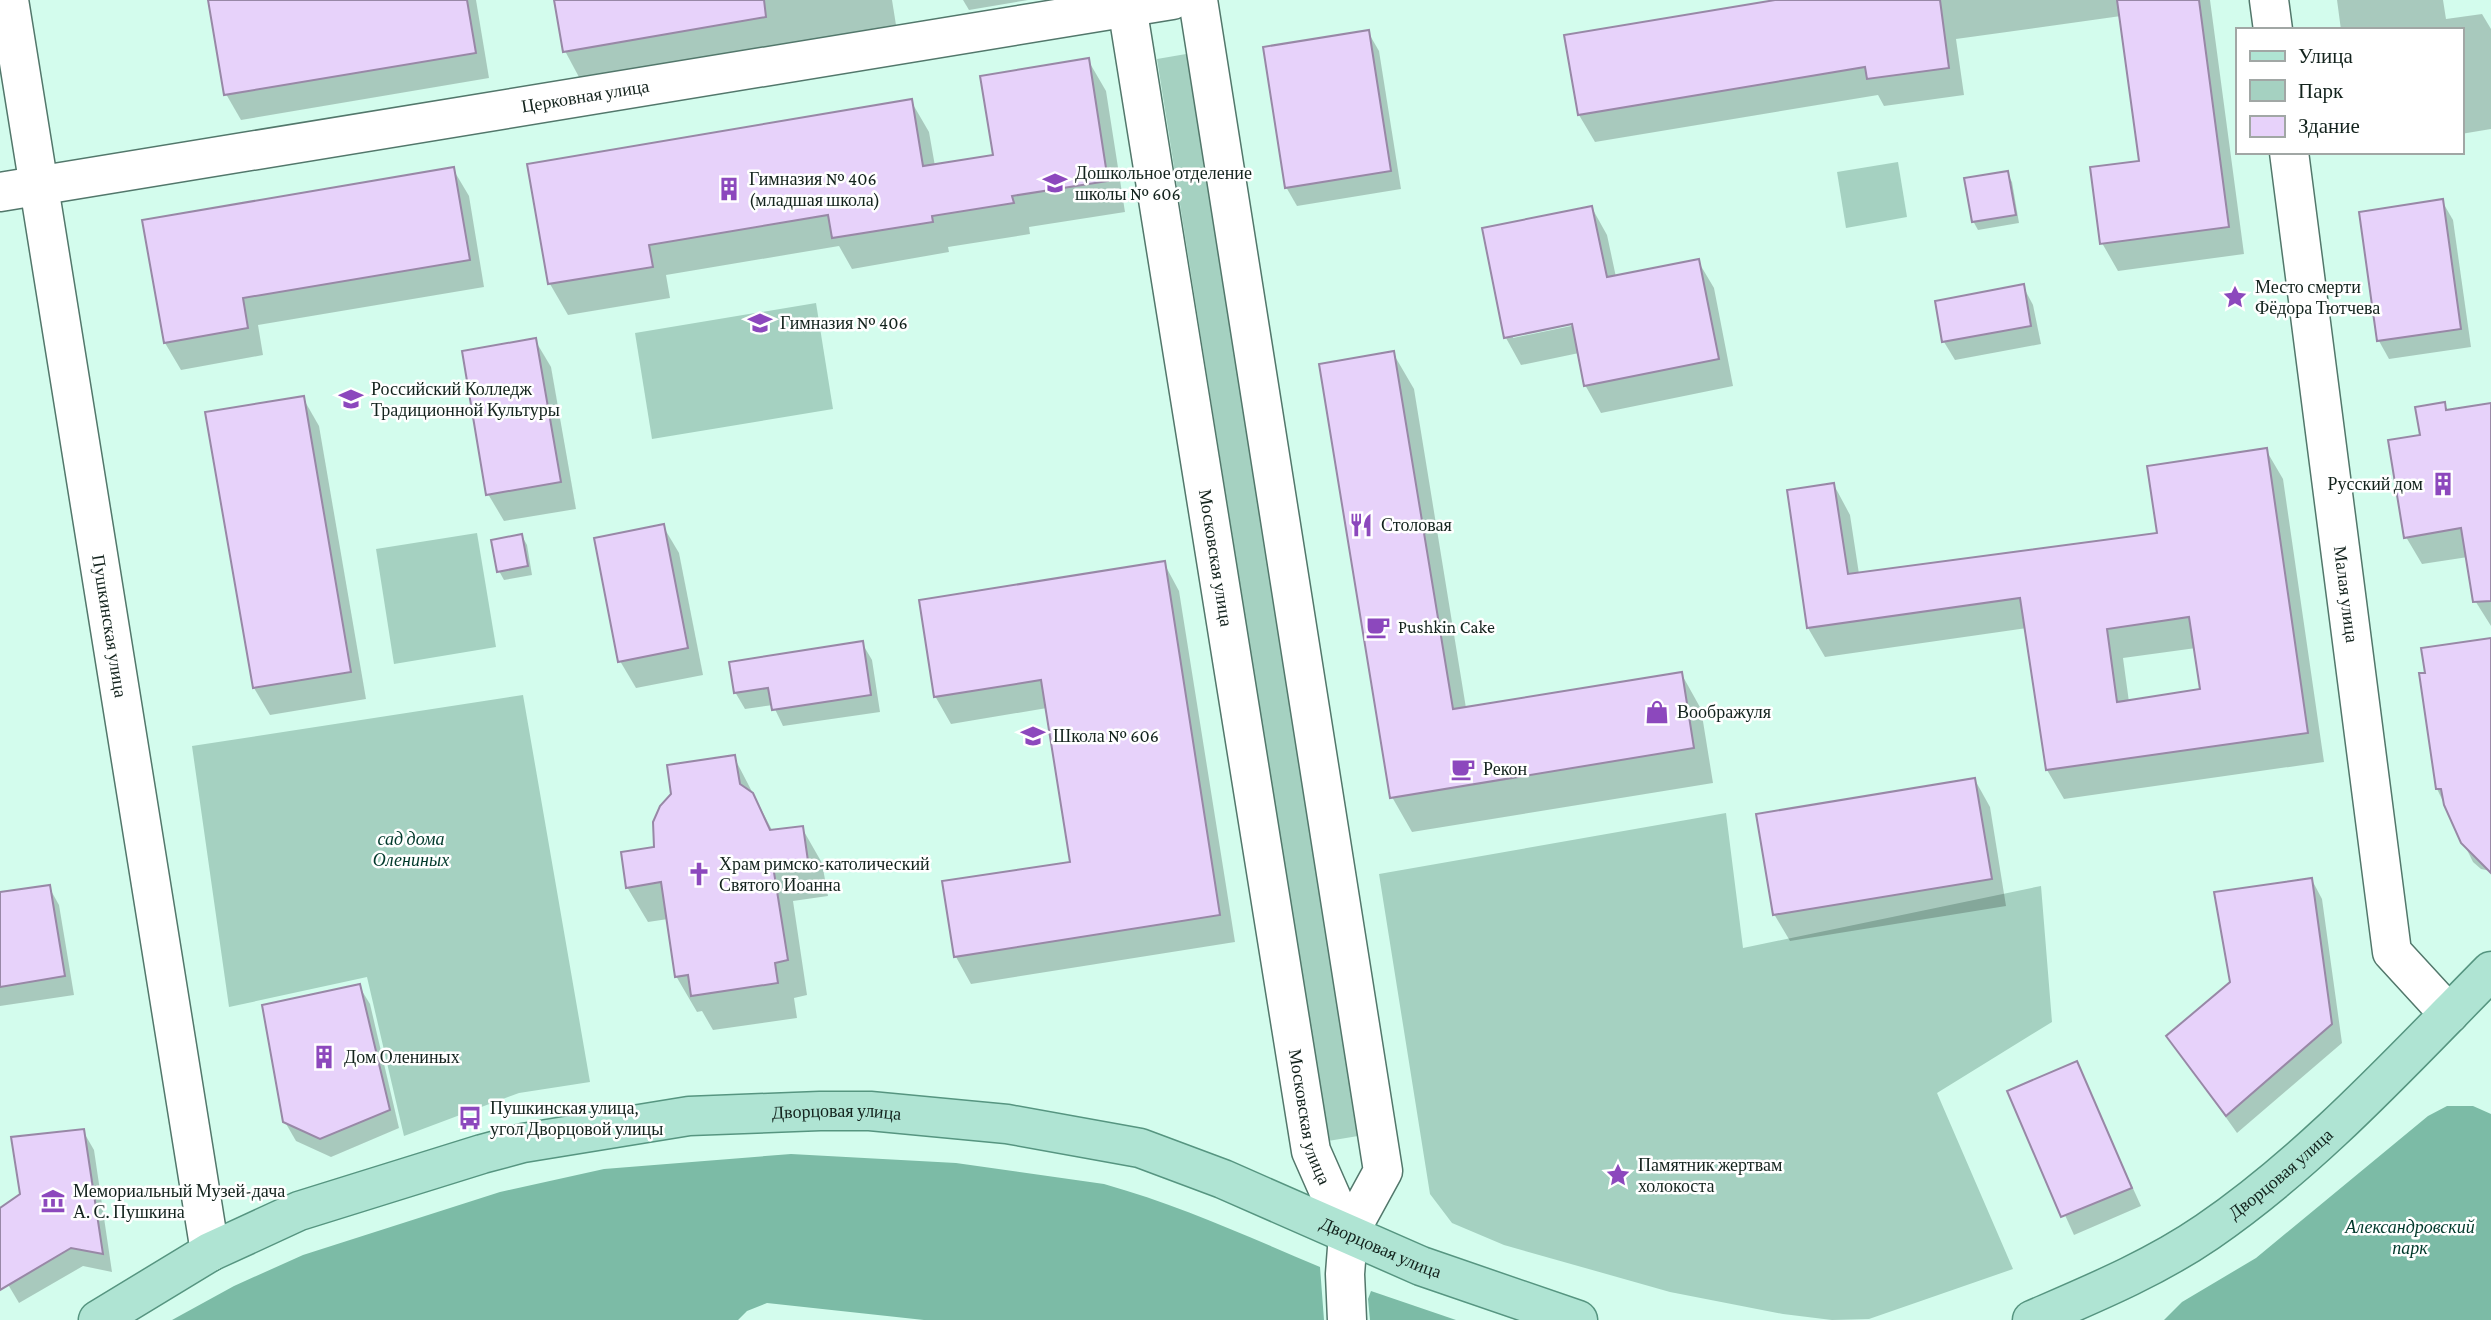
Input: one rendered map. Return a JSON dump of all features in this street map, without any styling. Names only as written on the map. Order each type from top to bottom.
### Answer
[{"type":"main road","name":"Дворцовая улица","points":[[2032,1320],[2163,1259],[2253,1199],[2353,1109],[2491,971]]},
{"type":"main road","name":"Дворцовая улица","points":[[98,1320],[210,1252],[299,1211],[523,1143],[689,1116],[870,1111],[1007,1124],[1140,1148],[1223,1179],[1421,1266],[1578,1320]]},
{"type":"street","name":"Пушкинская улица","points":[[9,0],[210,1252]]},
{"type":"street","name":"Церковная улица","points":[[0,192],[1126,4],[1172,0]]},
{"type":"street","points":[[1198,0],[1383,1171],[1348,1235],[1345,1274],[1348,1320]]},
{"type":"street","points":[[2269,0],[2273,28]]},
{"type":"street","name":"Московская улица","points":[[1126,4],[1311,1151],[1348,1235]]},
{"type":"street","name":"Малая улица","points":[[2289,154],[2392,952],[2449,1014]]},
{"type":"green space","points":[[1192,53],[1364,1135],[1328,1141],[1157,59]]},
{"type":"green space","points":[[1898,162],[1907,217],[1846,228],[1837,172]]},
{"type":"green space","points":[[816,303],[833,409],[652,439],[635,333]]},
{"type":"green space","points":[[477,533],[496,647],[394,664],[376,549]]},
{"type":"green space","name":"сад дома Олениных","points":[[523,695],[590,1082],[519,1093],[404,1136],[367,977],[229,1007],[192,746]]},
{"type":"green space","points":[[1726,813],[1743,948],[2041,886],[2052,1022],[1937,1093],[2013,1269],[1869,1319],[1832,1320],[1783,1314],[1670,1292],[1504,1245],[1452,1223],[1430,1194],[1379,874]]},
{"type":"green space","name":"Александровский парк","points":[[2447,1106],[2473,1106],[2491,1114],[2491,1320],[2164,1320],[2182,1302],[2256,1258],[2428,1116]]},
{"type":"green space","points":[[791,1154],[956,1163],[1104,1184],[1132,1192],[1214,1222],[1320,1267],[1324,1320],[924,1320],[767,1303],[747,1311],[738,1320],[172,1320],[234,1286],[303,1255],[500,1192],[604,1169]]},
{"type":"green space","points":[[1371,1291],[1456,1320],[1370,1320],[1368,1299]]},
{"type":"building","points":[[208,0],[467,0],[476,53],[224,95]]},
{"type":"building","points":[[554,0],[764,0],[766,17],[563,52]]},
{"type":"building","points":[[1775,0],[1940,0],[1949,68],[1867,79],[1865,67],[1578,115],[1564,35]]},
{"type":"building","points":[[2117,0],[2199,0],[2229,227],[2100,244],[2090,167],[2139,161]]},
{"type":"building","points":[[1369,30],[1391,171],[1285,188],[1263,47]]},
{"type":"building","name":"Гимназия № 406 (младшая школа)","points":[[1089,58],[1108,181],[1012,196],[1014,203],[932,216],[933,222],[832,238],[828,215],[649,245],[653,267],[548,284],[527,164],[912,99],[923,166],[993,155],[980,76]]},
{"type":"building","points":[[454,167],[470,260],[243,298],[248,328],[164,343],[142,220]]},
{"type":"building","points":[[2008,171],[2016,215],[1972,222],[1964,178]]},
{"type":"building","points":[[2443,199],[2461,329],[2377,341],[2359,212]]},
{"type":"building","points":[[1592,206],[1607,277],[1699,259],[1719,359],[1584,386],[1572,324],[1504,338],[1482,228]]},
{"type":"building","points":[[2024,284],[2031,326],[1942,342],[1935,301]]},
{"type":"building","points":[[536,338],[561,482],[486,495],[462,351]]},
{"type":"building","points":[[1394,351],[1453,709],[1682,672],[1694,748],[1390,798],[1319,364]]},
{"type":"building","points":[[304,396],[351,672],[253,688],[205,412]]},
{"type":"building","name":"Русский дом","points":[[2445,402],[2446,410],[2491,403],[2491,601],[2473,602],[2461,528],[2404,538],[2388,440],[2420,435],[2415,407]]},
{"type":"building","points":[[2267,448],[2308,733],[2046,770],[2020,598],[1807,628],[1787,490],[1834,483],[1848,574],[2157,533],[2147,466]],"holes":[[[2189,617],[2200,689],[2117,702],[2107,629]]]},
{"type":"building","points":[[664,524],[688,648],[618,662],[594,538]]},
{"type":"building","points":[[522,534],[528,566],[497,572],[491,540]]},
{"type":"building","points":[[1165,561],[1220,915],[954,957],[942,881],[1070,862],[1041,680],[934,697],[919,600]]},
{"type":"building","points":[[2491,638],[2491,873],[2461,843],[2444,805],[2441,789],[2436,789],[2419,673],[2425,673],[2421,648]]},
{"type":"building","points":[[863,641],[871,695],[772,710],[768,688],[734,693],[729,662]]},
{"type":"building","name":"Храм римско-католический Святого Иоанна","points":[[735,755],[740,784],[753,793],[770,830],[803,826],[808,861],[773,866],[788,960],[775,963],[778,983],[691,996],[688,975],[675,977],[661,882],[626,888],[621,852],[654,847],[653,822],[660,806],[671,794],[667,765]]},
{"type":"building","points":[[1975,778],[1992,879],[1773,915],[1756,814]]},
{"type":"building","points":[[2312,878],[2332,1024],[2226,1116],[2166,1036],[2230,982],[2214,892]]},
{"type":"building","points":[[50,885],[65,976],[0,987],[0,892]]},
{"type":"building","name":"Дом Олениных","points":[[360,984],[390,1110],[320,1139],[283,1122],[262,1005]]},
{"type":"building","points":[[2077,1061],[2132,1188],[2061,1217],[2007,1091]]},
{"type":"building","name":"Мемориальный Музей-дача А. С. Пушкина","points":[[84,1129],[103,1254],[71,1248],[0,1290],[0,1208],[20,1194],[11,1137]]},
{"type":"place","name":"Дошкольное отделение школы № 606","points":[[1055,183]]},
{"type":"place","name":"Гимназия № 406 (младшая школа)","points":[[729,189]]},
{"type":"place","name":"Место смерти Фёдора Тютчева","points":[[2235,297]]},
{"type":"place","name":"Гимназия № 406","points":[[760,323]]},
{"type":"place","name":"Российский Колледж Традиционной Культуры","points":[[351,399]]},
{"type":"place","name":"Русский дом","points":[[2443,484]]},
{"type":"place","name":"Столовая","points":[[1361,525]]},
{"type":"place","name":"Pushkin Cake","points":[[1378,627]]},
{"type":"place","name":"Воображуля","points":[[1657,712]]},
{"type":"place","name":"Школа № 606","points":[[1033,736]]},
{"type":"place","name":"Рекон","points":[[1463,769]]},
{"type":"place","name":"Храм римско-католический Святого Иоанна","points":[[699,874]]},
{"type":"place","name":"Дом Олениных","points":[[324,1057]]},
{"type":"place","name":"Пушкинская улица, угол Дворцовой улицы","points":[[470,1118]]},
{"type":"place","name":"Памятник жертвам холокоста","points":[[1618,1175]]},
{"type":"place","name":"Мемориальный Музей-дача А. С. Пушкина","points":[[53,1201]]}]
